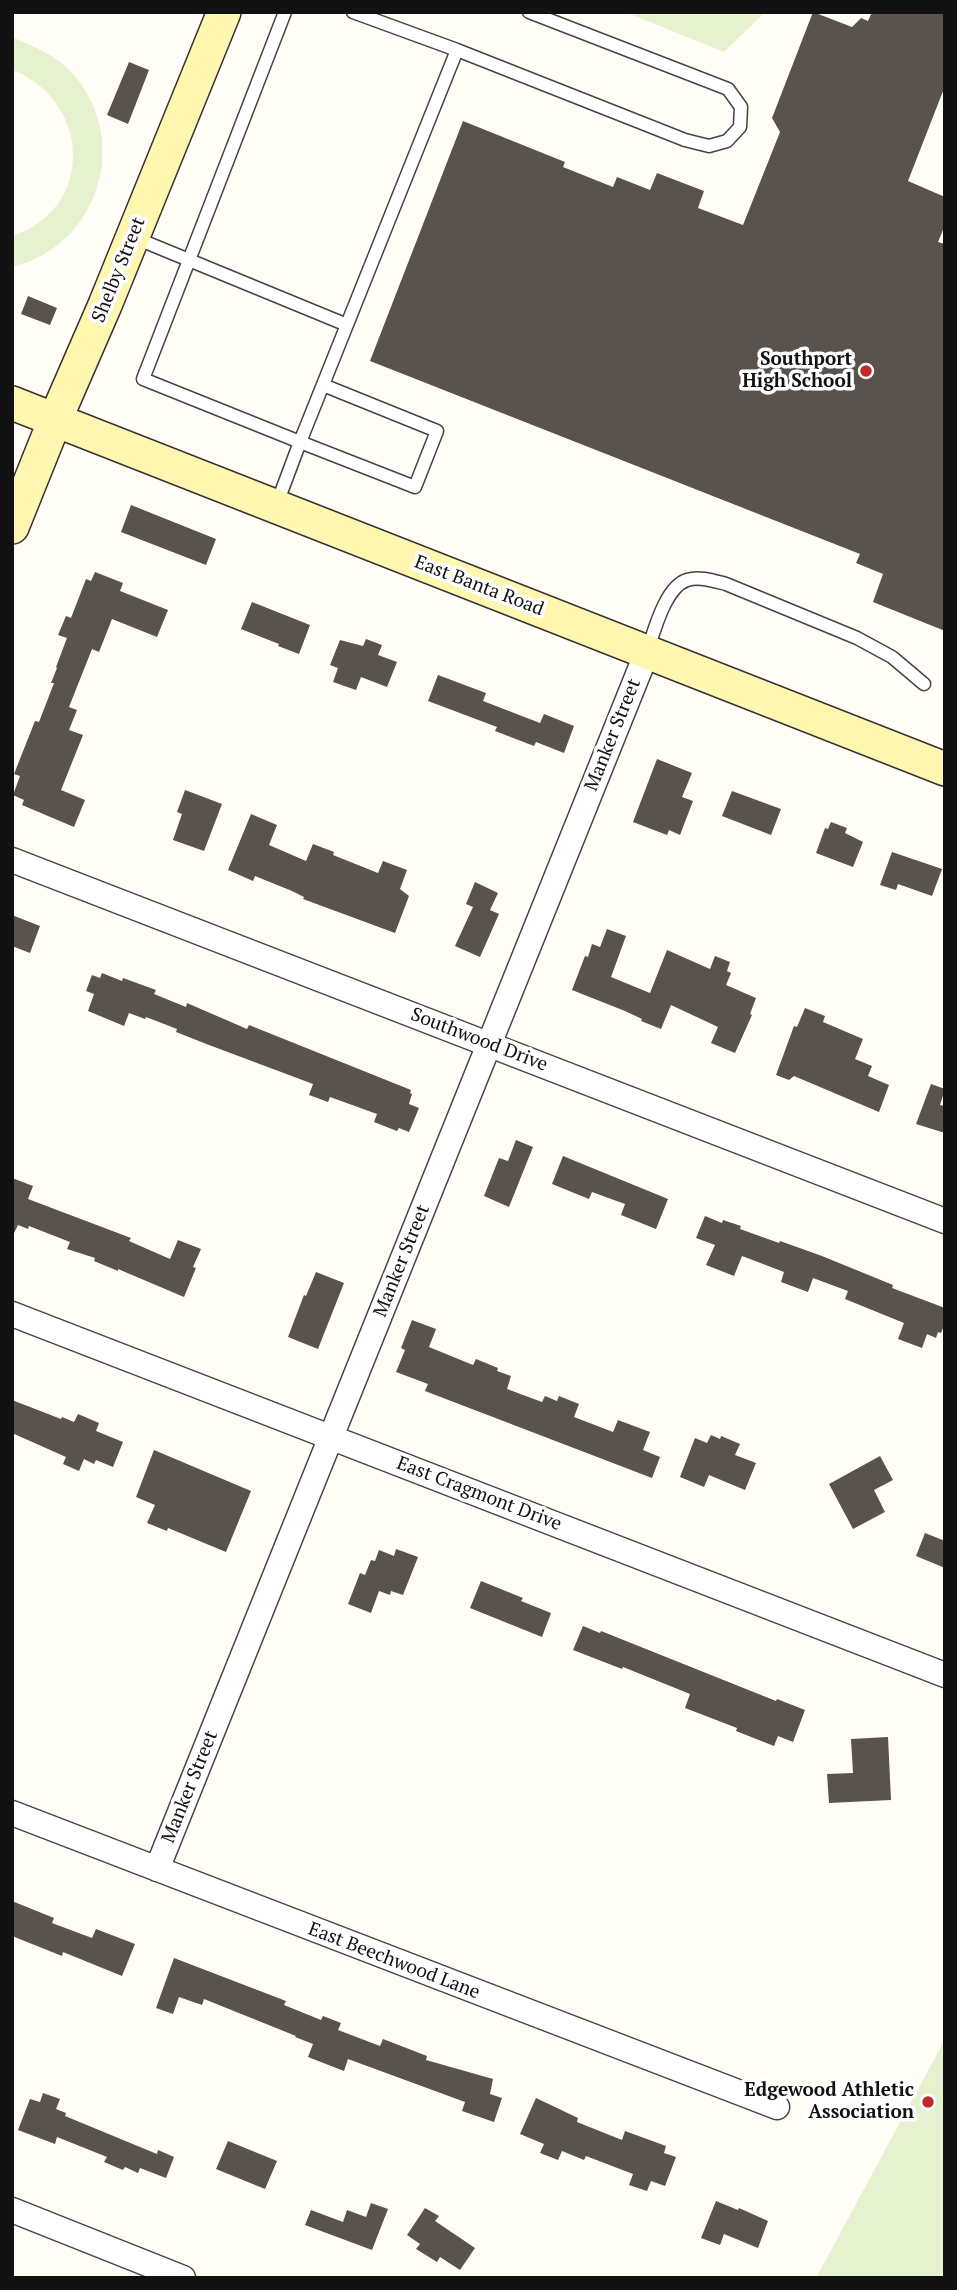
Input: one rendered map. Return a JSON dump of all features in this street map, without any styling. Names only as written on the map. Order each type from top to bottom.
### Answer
[{"type":"street","name":"Shelby Street","points":[[12,527],[223,13]]},
{"type":"street","name":"East Banta Road","points":[[12,403],[945,769]]},
{"type":"street","name":"Manker Street","points":[[157,1869],[647,652]]},
{"type":"street","name":"Southwood Drive","points":[[12,860],[945,1221]]},
{"type":"street","name":"East Cragmont Drive","points":[[12,1314],[945,1675]]},
{"type":"street","name":"East Beechwood Lane","points":[[12,1813],[777,2107]]},
{"type":"street","points":[[12,2210],[147,2271],[183,2278]]},
{"type":"lane","points":[[285,12],[143,379],[415,487],[437,431],[323,385]]},
{"type":"lane","points":[[353,12],[685,140],[709,146],[727,141],[740,127],[741,107],[728,89],[529,12]]},
{"type":"lane","points":[[276,506],[457,50]]},
{"type":"lane","points":[[133,237],[347,325]]},
{"type":"lane","points":[[647,652],[673,590],[686,580],[704,579],[726,584],[857,638],[892,657],[924,684]]},
{"type":"green space","points":[[625,12],[765,12],[724,52]]},
{"type":"green space","points":[[12,37],[58,60],[86,91],[98,120],[103,151],[99,182],[87,210],[69,235],[44,255],[12,267],[12,236],[39,222],[59,203],[70,180],[73,154],[69,129],[57,105],[38,85],[12,70]]},
{"type":"green space","name":"Edgewood Athletic Association","points":[[945,2039],[945,2278],[816,2278]]},
{"type":"building","name":"Southport High School","points":[[813,12],[852,27],[861,18],[868,21],[872,12],[945,12],[945,86],[908,181],[945,197],[945,225],[938,242],[945,244],[945,631],[873,602],[883,574],[856,563],[860,554],[370,361],[463,121],[565,162],[563,167],[613,187],[617,177],[650,190],[657,173],[704,191],[698,208],[743,225],[780,132],[772,118]]},
{"type":"building","points":[[129,62],[149,70],[128,124],[107,115]]},
{"type":"building","points":[[28,296],[57,308],[50,325],[21,314]]},
{"type":"building","points":[[131,505],[216,539],[206,565],[121,532]]},
{"type":"building","points":[[95,572],[123,583],[120,591],[168,610],[157,637],[112,619],[99,652],[92,649],[69,707],[77,710],[69,730],[83,735],[61,790],[85,800],[74,827],[22,805],[24,800],[13,795],[20,776],[14,774],[35,721],[39,722],[54,683],[51,683],[67,638],[58,635],[66,616],[71,618],[86,579],[91,581]]},
{"type":"building","points":[[252,602],[310,625],[299,654],[241,629]]},
{"type":"building","points":[[366,639],[382,645],[378,655],[397,662],[387,687],[361,677],[356,690],[333,682],[338,668],[330,665],[340,640],[363,646]]},
{"type":"building","points":[[438,675],[486,693],[483,701],[540,723],[544,714],[574,726],[564,753],[536,742],[534,746],[495,731],[497,727],[428,701]]},
{"type":"building","points":[[657,759],[692,773],[682,797],[693,801],[680,835],[669,830],[667,835],[633,822]]},
{"type":"building","points":[[185,790],[222,804],[204,851],[173,840],[182,814],[177,812]]},
{"type":"building","points":[[732,791],[781,809],[771,835],[722,816]]},
{"type":"building","points":[[251,814],[277,825],[269,845],[306,861],[313,844],[378,873],[383,861],[407,870],[400,889],[409,896],[395,933],[303,899],[304,897],[292,891],[255,876],[253,881],[228,870]]},
{"type":"building","points":[[831,822],[847,828],[845,833],[863,842],[853,867],[816,853],[825,828],[828,829]]},
{"type":"building","points":[[892,852],[942,869],[932,896],[898,884],[896,890],[880,885]]},
{"type":"building","points":[[475,882],[498,893],[490,910],[499,914],[480,957],[455,946],[473,907],[466,904]]},
{"type":"building","points":[[12,915],[40,926],[30,953],[12,946]]},
{"type":"building","points":[[607,929],[626,936],[611,977],[650,993],[667,950],[710,969],[715,956],[730,962],[727,971],[731,973],[726,985],[756,998],[750,1014],[752,1015],[735,1053],[711,1043],[718,1027],[671,1005],[661,1029],[572,990],[585,956],[588,957],[592,944],[600,947]]},
{"type":"building","points":[[102,973],[156,990],[154,994],[186,1007],[187,1003],[247,1029],[249,1025],[411,1090],[409,1104],[419,1108],[409,1132],[399,1128],[397,1131],[374,1122],[377,1114],[330,1097],[328,1102],[309,1095],[313,1084],[176,1032],[177,1029],[146,1017],[145,1019],[129,1013],[124,1026],[88,1011],[94,994],[86,991],[92,975],[100,978]]},
{"type":"building","points":[[805,1008],[825,1016],[823,1022],[863,1039],[855,1059],[872,1066],[868,1076],[889,1085],[879,1112],[794,1076],[789,1080],[776,1075],[794,1026],[797,1027]]},
{"type":"building","points":[[931,1084],[945,1089],[940,1105],[945,1106],[945,1133],[916,1124]]},
{"type":"building","points":[[516,1140],[533,1147],[509,1207],[484,1196],[499,1158],[508,1161]]},
{"type":"building","points":[[563,1156],[668,1199],[656,1229],[621,1215],[625,1204],[592,1192],[589,1199],[552,1184]]},
{"type":"building","points":[[12,1178],[33,1186],[28,1199],[131,1238],[129,1241],[170,1259],[178,1240],[201,1249],[184,1297],[94,1261],[95,1258],[67,1249],[70,1242],[29,1226],[28,1229],[18,1225],[12,1237]]},
{"type":"building","points":[[705,1216],[722,1223],[723,1220],[741,1226],[740,1229],[822,1256],[893,1285],[892,1288],[945,1308],[945,1323],[941,1333],[938,1332],[936,1338],[927,1334],[922,1348],[898,1339],[904,1323],[845,1299],[848,1291],[813,1278],[808,1292],[781,1282],[784,1272],[742,1256],[734,1276],[706,1265],[715,1245],[696,1238]]},
{"type":"building","points":[[316,1272],[344,1283],[318,1349],[288,1337]]},
{"type":"building","points":[[412,1320],[436,1329],[429,1347],[473,1365],[476,1359],[511,1376],[507,1389],[542,1402],[545,1396],[557,1401],[559,1396],[579,1404],[574,1417],[613,1432],[618,1420],[650,1432],[643,1450],[660,1457],[652,1478],[425,1391],[428,1384],[396,1372],[405,1350],[401,1348]]},
{"type":"building","points":[[12,1400],[61,1419],[62,1417],[74,1422],[78,1414],[99,1423],[96,1431],[123,1442],[113,1467],[96,1460],[94,1464],[84,1459],[79,1471],[63,1464],[66,1457],[12,1433]]},
{"type":"building","points":[[711,1435],[740,1444],[735,1455],[756,1463],[745,1490],[709,1475],[704,1487],[680,1477],[695,1438],[707,1443]]},
{"type":"building","points":[[154,1450],[251,1491],[226,1552],[168,1528],[167,1531],[147,1523],[155,1505],[136,1497]]},
{"type":"building","points":[[880,1456],[893,1480],[874,1490],[885,1512],[853,1529],[829,1484]]},
{"type":"building","points":[[925,1533],[945,1541],[945,1568],[916,1556]]},
{"type":"building","points":[[396,1549],[418,1557],[403,1595],[391,1591],[390,1595],[379,1591],[371,1613],[348,1604],[360,1573],[365,1575],[379,1550],[394,1556]]},
{"type":"building","points":[[481,1581],[551,1613],[542,1637],[470,1608]]},
{"type":"building","points":[[583,1626],[805,1710],[793,1742],[778,1736],[774,1746],[736,1731],[737,1728],[685,1708],[690,1694],[573,1650]]},
{"type":"building","points":[[888,1737],[891,1800],[829,1803],[827,1774],[853,1773],[851,1739]]},
{"type":"building","points":[[12,1901],[54,1918],[52,1923],[92,1938],[96,1929],[135,1944],[122,1976],[63,1952],[62,1956],[12,1936]]},
{"type":"building","points":[[174,1958],[286,2001],[284,2005],[321,2020],[323,2016],[341,2023],[338,2030],[380,2046],[383,2039],[427,2056],[426,2060],[493,2079],[490,2094],[502,2098],[494,2122],[462,2111],[465,2102],[348,2059],[344,2071],[308,2057],[313,2044],[204,1999],[202,2005],[179,1997],[173,2014],[156,2008]]},
{"type":"building","points":[[43,2093],[60,2099],[56,2109],[66,2113],[65,2116],[157,2154],[158,2150],[174,2157],[166,2178],[140,2168],[138,2173],[125,2167],[123,2170],[104,2162],[107,2157],[57,2137],[55,2144],[18,2130],[30,2099],[40,2102]]},
{"type":"building","points":[[536,2098],[578,2118],[577,2122],[622,2140],[625,2131],[666,2146],[664,2153],[676,2157],[665,2186],[651,2181],[647,2191],[629,2185],[633,2174],[586,2156],[584,2160],[562,2151],[558,2160],[540,2153],[544,2144],[520,2134]]},
{"type":"building","points":[[228,2141],[277,2161],[265,2189],[216,2169]]},
{"type":"building","points":[[716,2201],[768,2221],[758,2248],[724,2234],[720,2245],[701,2238]]},
{"type":"building","points":[[371,2203],[388,2209],[372,2250],[305,2225],[311,2210],[343,2222],[347,2210],[366,2217]]},
{"type":"building","points":[[425,2208],[439,2216],[435,2221],[475,2248],[460,2270],[440,2257],[437,2262],[416,2249],[420,2244],[407,2235]]},
{"type":"place","name":"Southport High School","points":[[866,371]]},
{"type":"place","name":"Edgewood Athletic Association","points":[[928,2102]]}]
